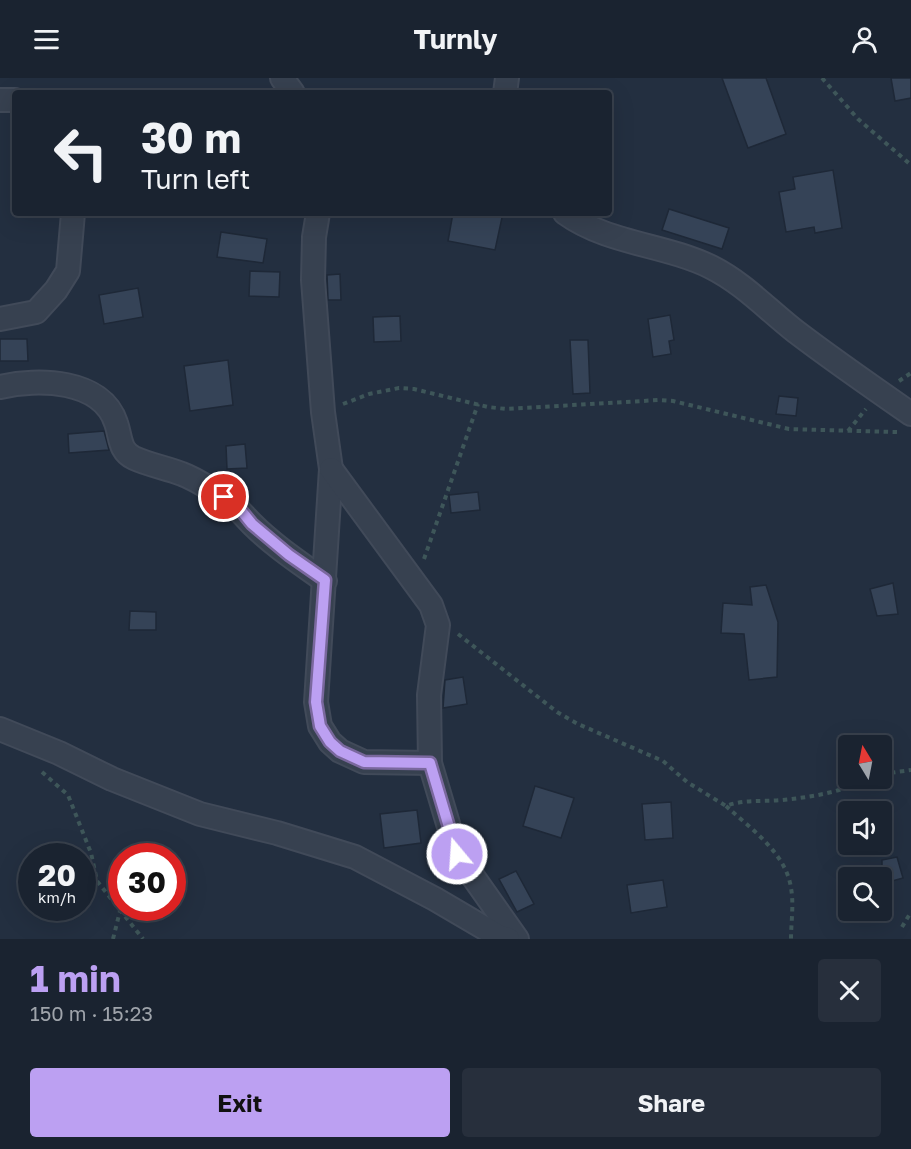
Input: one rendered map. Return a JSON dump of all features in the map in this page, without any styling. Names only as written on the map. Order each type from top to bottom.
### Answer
[{"type":"street","points":[[0,318],[36,312],[56,290],[68,271],[73,216]]},
{"type":"street","points":[[318,216],[314,237],[313,280],[323,412],[331,469],[316,702],[320,726],[330,742],[340,751],[364,762],[430,763]]},
{"type":"street","points":[[570,216],[596,230],[687,258],[711,268],[742,286],[905,423]]},
{"type":"street","points":[[0,387],[21,382],[44,382],[66,385],[95,396],[108,406],[116,423],[122,448],[133,458],[185,475],[224,497],[239,508],[252,524],[282,549],[325,580]]},
{"type":"street","points":[[331,469],[431,605],[438,625],[429,695],[430,763],[457,854],[517,939]]},
{"type":"street","points":[[0,729],[59,753],[112,779],[200,814],[277,833],[355,857],[435,899],[498,936],[508,939]]},
{"type":"path","points":[[822,78],[858,119],[911,165]]},
{"type":"path","points":[[323,412],[369,394],[399,388],[414,389],[506,409],[673,401],[789,429],[905,423]]},
{"type":"path","points":[[416,583],[478,404]]},
{"type":"path","points":[[438,625],[463,637],[557,712],[578,724],[663,761],[687,782],[726,806],[770,847],[784,864],[792,890],[791,939]]},
{"type":"path","points":[[37,768],[68,795],[91,853],[97,882],[108,895]]},
{"type":"path","points":[[892,773],[911,770]]},
{"type":"path","points":[[726,806],[739,801],[783,800],[849,789]]},
{"type":"path","points":[[902,927],[911,912]]},
{"type":"path","points":[[113,939],[117,921]]},
{"type":"path","points":[[129,921],[143,939]]},
{"type":"building","points":[[722,78],[766,78],[786,134],[748,148]]},
{"type":"building","points":[[891,78],[911,78],[911,98],[895,101]]},
{"type":"building","points":[[833,170],[842,228],[815,233],[814,227],[786,232],[779,192],[795,189],[793,177]]},
{"type":"building","points":[[669,209],[729,228],[722,249],[662,230]]},
{"type":"building","points":[[452,216],[502,216],[495,250],[448,241]]},
{"type":"building","points":[[221,232],[267,239],[263,263],[217,257]]},
{"type":"building","points":[[250,271],[280,272],[279,297],[249,296]]},
{"type":"building","points":[[340,274],[341,300],[328,300],[327,275]]},
{"type":"building","points":[[138,288],[143,317],[104,324],[99,295]]},
{"type":"building","points":[[670,315],[674,340],[669,341],[671,354],[653,357],[648,319]]},
{"type":"building","points":[[400,316],[401,341],[374,342],[373,317]]},
{"type":"building","points":[[0,339],[27,339],[28,361],[0,361]]},
{"type":"building","points":[[570,340],[588,340],[590,393],[573,394]]},
{"type":"building","points":[[228,360],[233,405],[190,411],[184,366]]},
{"type":"building","points":[[779,396],[798,398],[796,416],[776,414]]},
{"type":"building","points":[[104,431],[109,450],[69,453],[68,434]]},
{"type":"building","points":[[245,444],[247,468],[227,469],[226,446]]},
{"type":"building","points":[[478,492],[480,510],[451,513],[449,495]]},
{"type":"building","points":[[893,583],[898,614],[877,616],[870,589]]},
{"type":"building","points":[[766,585],[778,622],[777,677],[749,680],[744,634],[721,633],[723,603],[752,605],[750,587]]},
{"type":"building","points":[[130,611],[156,612],[156,630],[129,630]]},
{"type":"building","points":[[463,677],[467,704],[443,708],[445,680]]},
{"type":"building","points":[[535,786],[574,798],[561,838],[523,826]]},
{"type":"building","points":[[671,802],[673,838],[645,840],[642,804]]},
{"type":"building","points":[[417,810],[421,843],[384,848],[380,814]]},
{"type":"building","points":[[897,857],[903,878],[892,881],[892,867],[882,867],[882,860]]},
{"type":"building","points":[[516,871],[534,904],[517,912],[499,879]]},
{"type":"building","points":[[663,880],[667,907],[631,913],[627,885]]},
{"type":"route","points":[[224,497],[289,555],[325,580],[316,702],[320,726],[330,742],[340,751],[364,762],[430,763],[457,854]]}]
